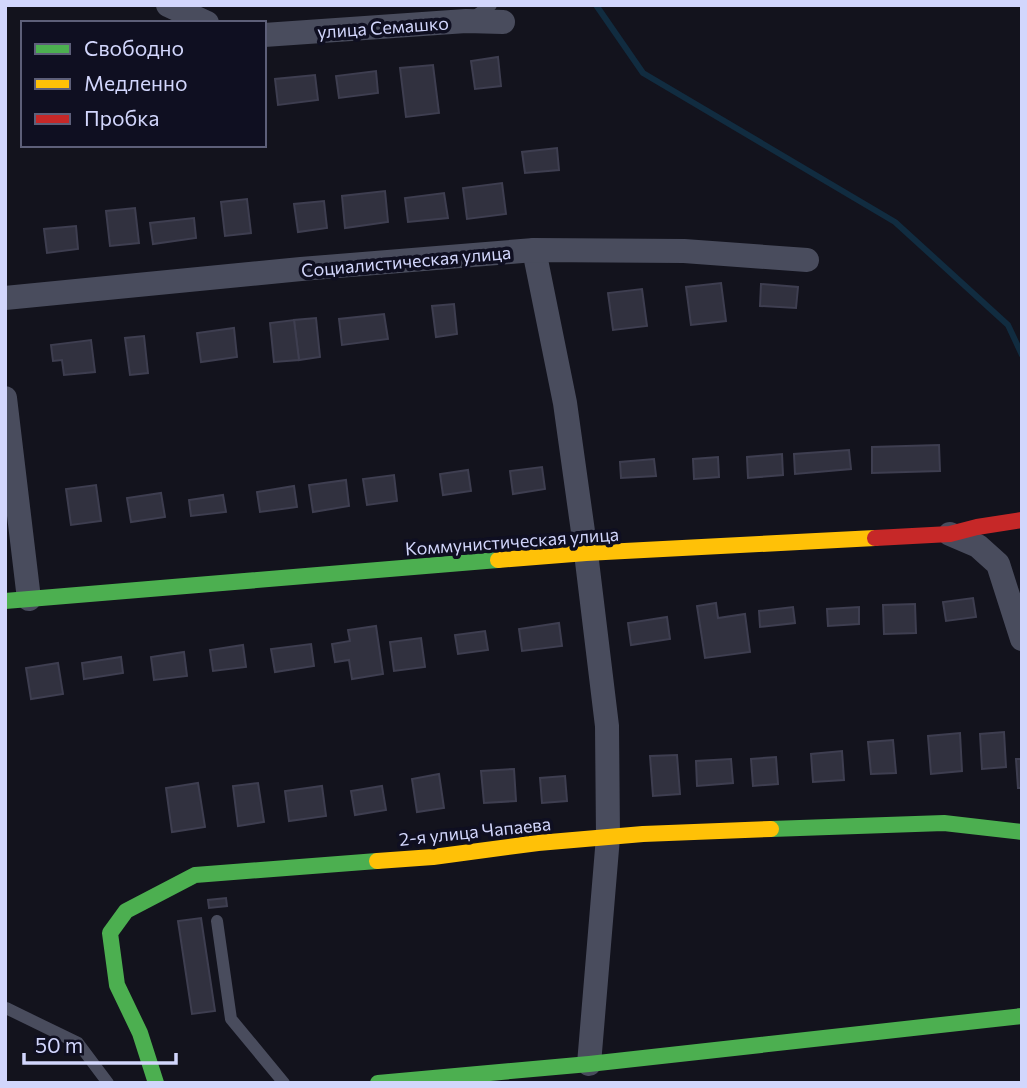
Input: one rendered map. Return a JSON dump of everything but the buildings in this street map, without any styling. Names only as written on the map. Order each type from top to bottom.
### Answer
[{"type":"street","points":[[169,5],[203,21]]},
{"type":"street","name":"улица Семашко","points":[[266,35],[466,21],[497,14]]},
{"type":"street","points":[[534,250],[565,403],[607,726],[608,837],[589,1064]]},
{"type":"street","name":"Социалистическая улица","points":[[5,298],[301,269],[534,250],[684,251],[807,260]]},
{"type":"street","points":[[5,398],[17,600]]},
{"type":"street","name":"Коммунистическая улица","points":[[17,600],[586,553],[950,534],[1022,520]]},
{"type":"street","points":[[950,534],[978,546],[998,564],[1022,639]]},
{"type":"street","name":"2-я улица Чапаева","points":[[156,1083],[140,1033],[117,985],[110,933],[126,911],[195,875],[433,856],[608,837],[944,823],[1022,832]]},
{"type":"street","points":[[378,1083],[589,1064],[1022,1016]]},
{"type":"lane","points":[[217,920],[231,1018],[284,1083]]},
{"type":"lane","points":[[6,1008],[78,1043],[108,1083]]},
{"type":"waterway","points":[[596,5],[643,73],[895,222],[1008,325],[1022,355]]},
{"type":"traffic: fast","points":[[5,601],[498,560]]},
{"type":"traffic: fast","points":[[771,829],[944,823],[1022,832]]},
{"type":"traffic: fast","points":[[156,1083],[140,1033],[117,985],[110,933],[126,911],[195,875],[377,861]]},
{"type":"traffic: fast","points":[[378,1083],[589,1064],[1022,1016]]},
{"type":"traffic: slow","points":[[498,560],[875,538]]},
{"type":"traffic: slow","points":[[377,861],[643,834],[771,829]]},
{"type":"traffic: jam","points":[[875,538],[950,534],[1022,520]]}]
